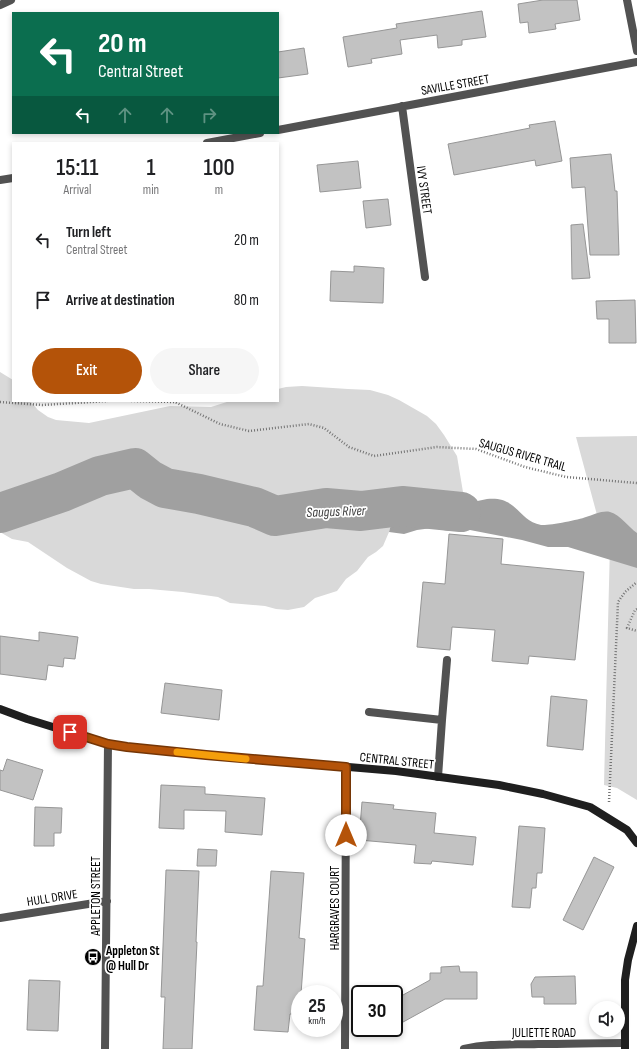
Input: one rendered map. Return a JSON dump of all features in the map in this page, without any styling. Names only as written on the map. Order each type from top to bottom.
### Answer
[{"type":"street","points":[[0,5],[11,0]]},
{"type":"street","points":[[627,0],[637,51]]},
{"type":"street","name":"SAVILLE STREET","points":[[279,130],[637,62]]},
{"type":"street","name":"IVY STREET","points":[[402,106],[425,277]]},
{"type":"street","points":[[212,142],[255,134]]},
{"type":"street","points":[[0,180],[12,178]]},
{"type":"street","points":[[438,777],[447,660]]},
{"type":"street","name":"CENTRAL STREET","points":[[0,709],[108,744],[127,747],[438,777],[499,785],[542,794],[590,807],[627,830],[637,843]]},
{"type":"street","points":[[369,712],[442,720]]},
{"type":"street","name":"APPLETON STREET","points":[[105,1049],[108,744]]},
{"type":"street","name":"HARGRAVES COURT","points":[[345,1049],[346,767]]},
{"type":"street","name":"HULL DRIVE","points":[[0,918],[107,901]]},
{"type":"street","points":[[625,1046],[625,980],[628,960],[637,926]]},
{"type":"street","name":"JULIETTE ROAD","points":[[464,1049],[502,1044],[625,1046]]},
{"type":"path","points":[[0,402],[42,404],[86,402]]},
{"type":"path","name":"SAUGUS RIVER TRAIL","points":[[175,402],[220,424],[249,432],[309,424],[324,428],[349,447],[374,456],[437,447],[476,449],[525,467],[566,477],[637,483]]},
{"type":"path","points":[[609,818],[618,602],[625,592],[637,582]]},
{"type":"path","points":[[637,609],[635,610],[627,628],[637,631]]},
{"type":"shaded area","points":[[0,372],[12,379],[12,402],[31,402],[38,410],[48,417],[56,420],[89,423],[170,406],[211,407],[227,402],[279,402],[279,389],[286,387],[302,386],[370,390],[388,395],[427,416],[436,424],[444,435],[457,456],[465,504],[433,508],[420,506],[393,517],[383,546],[368,557],[357,571],[346,579],[337,591],[315,598],[304,607],[288,610],[265,606],[230,603],[218,597],[183,592],[134,589],[101,584],[91,581],[67,568],[28,542],[12,539],[0,532]]},
{"type":"shaded area","points":[[637,436],[637,800],[617,788],[604,785],[610,544],[600,526],[576,437]]},
{"type":"shaded area","points":[[487,499],[505,501],[533,522],[541,525],[550,525],[598,513],[610,512],[621,518],[637,533],[637,568],[568,547],[548,547],[522,540],[470,530],[449,531],[432,528],[404,534],[389,532],[393,517],[406,506],[433,508],[449,507]]},
{"type":"building","points":[[543,0],[577,0],[580,20],[555,24],[556,29],[529,33],[528,22],[520,23],[518,4]]},
{"type":"building","points":[[482,11],[486,37],[462,40],[462,45],[438,48],[437,35],[400,40],[402,54],[371,59],[372,63],[348,67],[343,37],[397,28],[396,24]]},
{"type":"building","points":[[304,48],[308,74],[279,78],[279,52]]},
{"type":"building","points":[[555,121],[562,161],[536,166],[535,160],[454,175],[448,144],[530,128],[529,125]]},
{"type":"building","points":[[611,154],[615,191],[617,191],[619,255],[590,255],[585,187],[572,188],[570,158]]},
{"type":"building","points":[[358,161],[361,188],[320,192],[317,165]]},
{"type":"building","points":[[388,199],[391,225],[366,228],[363,201]]},
{"type":"building","points":[[583,224],[590,278],[572,279],[571,225]]},
{"type":"building","points":[[354,266],[384,268],[383,303],[330,301],[331,271],[354,272]]},
{"type":"building","points":[[635,300],[636,343],[609,343],[609,319],[597,319],[596,301]]},
{"type":"building","points":[[449,534],[503,539],[501,564],[584,572],[575,660],[529,656],[528,664],[492,661],[495,630],[452,627],[450,650],[417,647],[423,582],[445,584]]},
{"type":"building","points":[[39,632],[78,637],[75,659],[64,658],[63,667],[48,665],[46,680],[0,674],[0,636],[39,641]]},
{"type":"building","points":[[165,683],[222,690],[219,720],[161,713]]},
{"type":"building","points":[[551,696],[587,700],[583,750],[547,746]]},
{"type":"building","points":[[7,759],[43,770],[33,800],[0,790],[0,770],[3,771]]},
{"type":"building","points":[[161,785],[205,787],[205,794],[265,798],[262,835],[225,832],[226,811],[184,810],[184,829],[159,828]]},
{"type":"building","points":[[362,802],[394,805],[393,809],[436,813],[434,833],[476,837],[473,865],[432,861],[431,864],[414,863],[416,845],[359,840]]},
{"type":"building","points":[[35,807],[62,808],[61,833],[54,833],[54,846],[34,846]]},
{"type":"building","points":[[519,826],[545,828],[542,873],[537,873],[536,888],[532,888],[530,908],[512,907]]},
{"type":"building","points":[[198,849],[217,850],[216,866],[197,866]]},
{"type":"building","points":[[594,857],[614,867],[583,930],[563,920]]},
{"type":"building","points":[[166,870],[199,871],[192,1049],[163,1049],[165,997],[161,997]]},
{"type":"building","points":[[271,871],[304,873],[299,938],[305,939],[302,985],[291,985],[291,1014],[288,1032],[254,1030],[257,986],[263,986]]},
{"type":"building","points":[[459,966],[460,972],[477,972],[477,999],[445,999],[403,1022],[403,995],[430,980],[430,973],[441,973],[441,967]]},
{"type":"building","points":[[575,976],[576,1004],[544,1004],[544,997],[532,997],[531,984],[535,977]]},
{"type":"building","points":[[29,980],[60,981],[58,1031],[27,1030]]},
{"type":"waterway","name":"Saugus River","points":[[0,513],[62,492],[100,476],[135,468],[150,480],[165,488],[199,494],[254,507],[275,516],[326,508],[361,511],[402,506],[461,512]]},
{"type":"slow traffic","points":[[177,752],[246,759]]},
{"type":"place","name":"Appleton St @ Hull Dr","points":[[93,957]]},
{"type":"route","points":[[70,732],[108,744],[127,747],[346,767],[346,835]]}]
